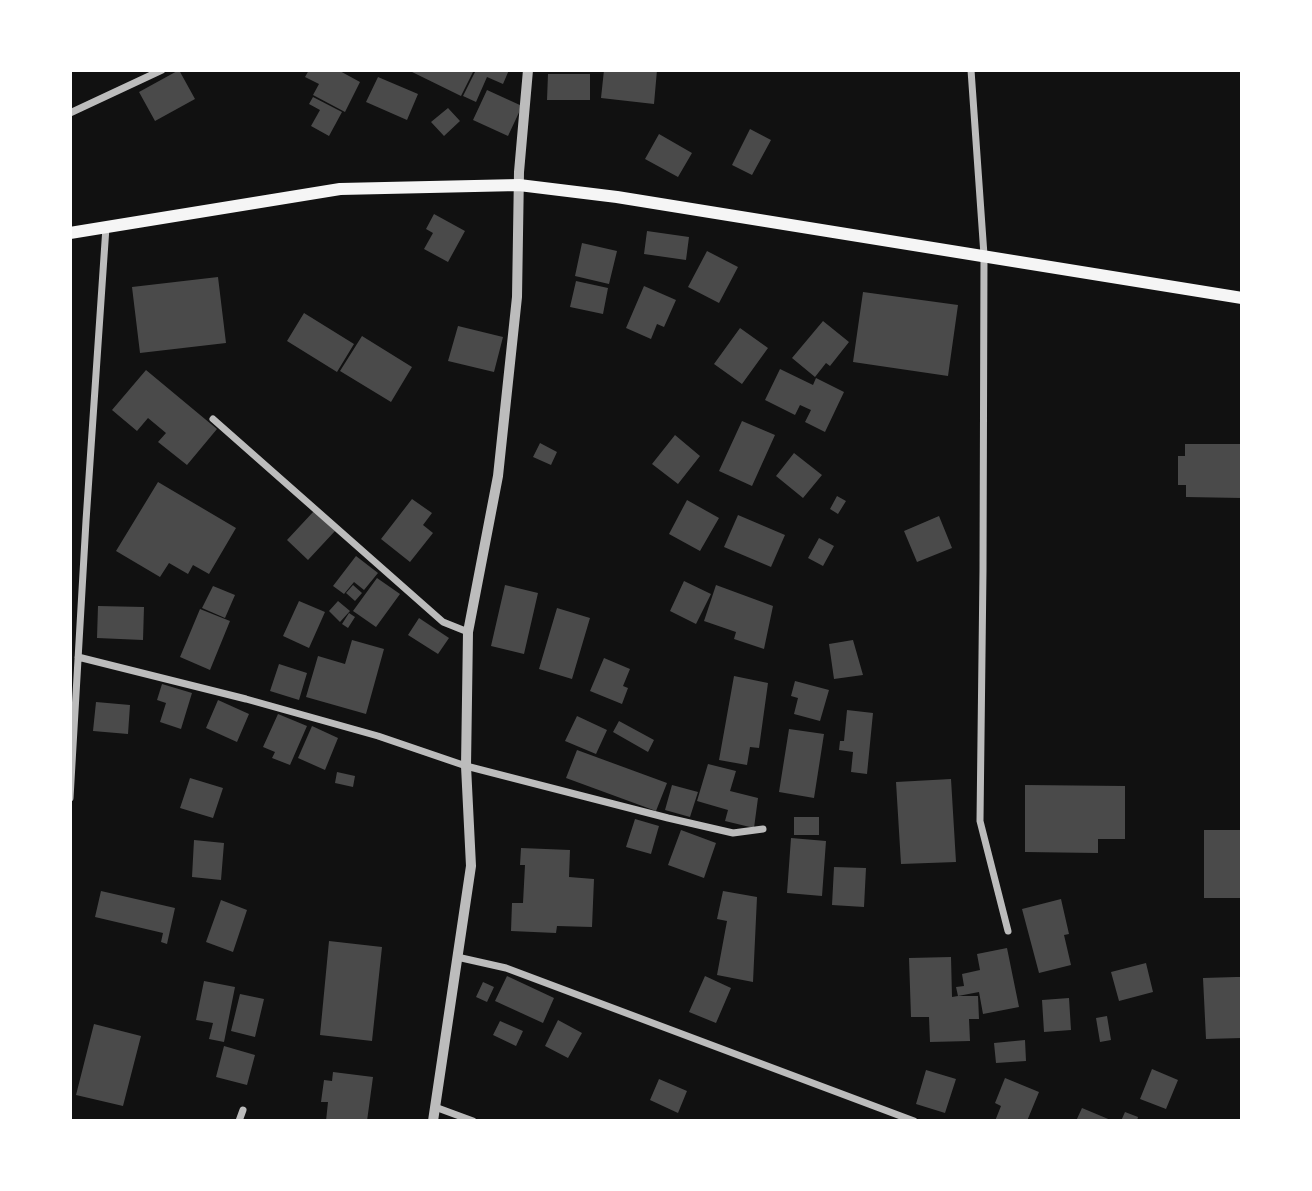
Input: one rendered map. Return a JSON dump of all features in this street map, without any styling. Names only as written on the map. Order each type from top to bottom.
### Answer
[{"type":"main road","points":[[70,233],[340,189],[519,185],[617,197],[1242,298]]},
{"type":"street","points":[[70,113],[162,70]]},
{"type":"street","points":[[433,1121],[471,866],[466,766],[468,632],[499,463],[517,297],[519,185],[527,70]]},
{"type":"street","points":[[971,70],[984,256],[984,571],[980,821],[1008,931]]},
{"type":"street","points":[[70,798],[73,682],[78,657],[106,226]]},
{"type":"street","points":[[213,419],[443,622],[468,632]]},
{"type":"street","points":[[78,657],[378,736],[466,766],[733,833],[763,829]]},
{"type":"street","points":[[457,957],[506,968],[914,1121]]},
{"type":"street","points":[[435,1108],[473,1121]]},
{"type":"street","points":[[239,1121],[243,1110]]},
{"type":"building","points":[[179,70],[195,99],[155,121],[139,92]]},
{"type":"building","points":[[309,70],[338,70],[360,82],[345,112],[313,95],[319,84],[305,77]]},
{"type":"building","points":[[408,70],[474,70],[461,96]]},
{"type":"building","points":[[476,70],[509,70],[503,84],[487,77],[476,102],[463,96]]},
{"type":"building","points":[[604,70],[657,70],[654,104],[601,98]]},
{"type":"building","points":[[548,74],[590,74],[590,100],[547,100]]},
{"type":"building","points":[[378,77],[418,94],[407,120],[366,102]]},
{"type":"building","points":[[487,90],[522,106],[508,136],[473,120]]},
{"type":"building","points":[[313,97],[342,112],[329,136],[311,126],[320,110],[309,104]]},
{"type":"building","points":[[448,108],[460,121],[444,136],[431,122]]},
{"type":"building","points":[[750,129],[771,140],[752,175],[732,165]]},
{"type":"building","points":[[659,134],[692,153],[678,177],[645,159]]},
{"type":"building","points":[[434,214],[465,231],[448,262],[424,249],[433,233],[426,229]]},
{"type":"building","points":[[647,231],[689,237],[686,260],[644,254]]},
{"type":"building","points":[[582,243],[617,251],[609,284],[575,276]]},
{"type":"building","points":[[707,251],[738,267],[719,303],[688,287]]},
{"type":"building","points":[[218,277],[226,343],[140,353],[132,287]]},
{"type":"building","points":[[576,281],[608,288],[603,314],[570,307]]},
{"type":"building","points":[[644,286],[676,300],[664,327],[657,324],[651,339],[626,328]]},
{"type":"building","points":[[863,292],[958,305],[948,376],[853,362]]},
{"type":"building","points":[[304,313],[354,344],[337,372],[287,341]]},
{"type":"building","points":[[823,321],[849,342],[830,366],[826,363],[815,377],[792,358]]},
{"type":"building","points":[[458,326],[503,337],[494,372],[448,361]]},
{"type":"building","points":[[740,328],[768,348],[742,384],[714,364]]},
{"type":"building","points":[[362,336],[412,367],[391,402],[340,371]]},
{"type":"building","points":[[780,369],[813,385],[816,378],[844,392],[825,432],[805,422],[811,410],[800,405],[795,415],[765,400]]},
{"type":"building","points":[[146,370],[217,429],[187,465],[158,442],[166,433],[148,418],[137,431],[112,410]]},
{"type":"building","points":[[742,421],[775,435],[752,486],[719,471]]},
{"type":"building","points":[[675,435],[700,456],[678,484],[652,464]]},
{"type":"building","points":[[540,443],[557,452],[551,465],[533,457]]},
{"type":"building","points":[[1185,444],[1242,444],[1242,498],[1186,497],[1186,485],[1178,485],[1178,456],[1185,456]]},
{"type":"building","points":[[794,453],[822,475],[803,498],[776,476]]},
{"type":"building","points":[[158,482],[236,528],[209,574],[193,565],[188,574],[169,563],[160,577],[116,551]]},
{"type":"building","points":[[837,496],[846,501],[838,514],[830,509]]},
{"type":"building","points":[[412,499],[432,513],[423,525],[433,533],[410,562],[381,539]]},
{"type":"building","points":[[687,500],[719,518],[700,551],[669,534]]},
{"type":"building","points":[[314,511],[335,531],[308,560],[287,540]]},
{"type":"building","points":[[738,515],[785,535],[771,567],[724,547]]},
{"type":"building","points":[[939,516],[952,548],[917,562],[904,531]]},
{"type":"building","points":[[819,538],[834,546],[823,566],[808,558]]},
{"type":"building","points":[[356,556],[378,573],[364,590],[354,582],[344,594],[333,586]]},
{"type":"building","points":[[377,578],[400,594],[376,627],[353,611]]},
{"type":"building","points":[[684,581],[711,594],[696,624],[670,611]]},
{"type":"building","points":[[353,585],[362,593],[355,601],[346,593]]},
{"type":"building","points":[[505,585],[538,593],[524,654],[491,646]]},
{"type":"building","points":[[716,585],[773,606],[764,649],[734,639],[736,632],[704,621]]},
{"type":"building","points":[[213,586],[235,595],[225,618],[202,608]]},
{"type":"building","points":[[299,601],[325,612],[309,648],[283,636]]},
{"type":"building","points":[[338,601],[350,611],[340,622],[329,611]]},
{"type":"building","points":[[98,606],[144,607],[143,640],[97,638]]},
{"type":"building","points":[[557,608],[590,618],[572,679],[539,669]]},
{"type":"building","points":[[200,609],[230,621],[210,670],[180,657]]},
{"type":"building","points":[[349,613],[355,617],[348,628],[342,624]]},
{"type":"building","points":[[419,618],[449,638],[438,654],[408,635]]},
{"type":"building","points":[[352,640],[384,649],[366,714],[306,697],[318,656],[345,664]]},
{"type":"building","points":[[853,640],[863,675],[834,679],[829,644]]},
{"type":"building","points":[[604,658],[630,669],[623,686],[628,688],[622,704],[590,691]]},
{"type":"building","points":[[279,664],[307,673],[299,700],[270,691]]},
{"type":"building","points":[[734,676],[768,683],[759,748],[750,747],[747,765],[719,760]]},
{"type":"building","points":[[795,681],[829,690],[820,721],[794,714],[798,698],[791,696]]},
{"type":"building","points":[[162,684],[192,693],[181,729],[160,722],[166,703],[157,700]]},
{"type":"building","points":[[218,700],[249,714],[237,742],[206,728]]},
{"type":"building","points":[[96,702],[130,705],[128,734],[93,731]]},
{"type":"building","points":[[847,710],[873,713],[867,774],[851,772],[853,752],[839,750],[840,741],[844,741]]},
{"type":"building","points":[[278,714],[307,726],[290,765],[272,758],[275,752],[263,747]]},
{"type":"building","points":[[577,716],[607,730],[596,754],[565,741]]},
{"type":"building","points":[[619,721],[654,740],[648,752],[613,732]]},
{"type":"building","points":[[312,726],[338,738],[325,770],[298,758]]},
{"type":"building","points":[[789,729],[824,734],[814,798],[779,792]]},
{"type":"building","points":[[577,750],[667,783],[656,811],[566,778]]},
{"type":"building","points":[[708,764],[736,771],[730,791],[758,798],[754,828],[725,821],[728,810],[697,801]]},
{"type":"building","points":[[337,772],[355,776],[353,787],[335,783]]},
{"type":"building","points":[[190,778],[223,788],[213,818],[180,808]]},
{"type":"building","points":[[951,779],[956,862],[901,864],[896,782]]},
{"type":"building","points":[[672,785],[698,792],[690,817],[665,810]]},
{"type":"building","points":[[1025,785],[1125,786],[1125,839],[1098,839],[1098,853],[1025,852]]},
{"type":"building","points":[[794,817],[819,817],[819,835],[794,835]]},
{"type":"building","points":[[635,819],[659,826],[651,854],[626,847]]},
{"type":"building","points":[[681,830],[716,843],[704,878],[668,865]]},
{"type":"building","points":[[1204,830],[1242,830],[1242,898],[1204,898]]},
{"type":"building","points":[[791,838],[826,841],[822,896],[787,893]]},
{"type":"building","points":[[194,840],[224,843],[221,880],[192,877]]},
{"type":"building","points":[[521,848],[570,850],[569,877],[594,879],[592,927],[557,926],[556,933],[511,931],[512,903],[523,903],[525,865],[520,865]]},
{"type":"building","points":[[834,867],[866,868],[864,907],[832,905]]},
{"type":"building","points":[[101,891],[175,908],[167,944],[161,942],[163,933],[95,917]]},
{"type":"building","points":[[723,891],[757,897],[753,982],[717,975],[727,921],[717,919]]},
{"type":"building","points":[[1061,899],[1069,934],[1064,935],[1071,965],[1039,973],[1022,909]]},
{"type":"building","points":[[221,900],[247,910],[233,952],[206,942]]},
{"type":"building","points":[[329,941],[382,947],[372,1041],[320,1035]]},
{"type":"building","points":[[1007,948],[1019,1007],[983,1014],[979,992],[958,996],[956,987],[964,986],[962,974],[980,970],[977,954]]},
{"type":"building","points":[[951,957],[952,997],[978,996],[979,1019],[969,1019],[970,1041],[930,1042],[929,1017],[911,1017],[909,958]]},
{"type":"building","points":[[1146,963],[1153,992],[1119,1001],[1111,972]]},
{"type":"building","points":[[507,976],[554,998],[543,1023],[495,1001]]},
{"type":"building","points":[[705,976],[731,988],[716,1023],[689,1012]]},
{"type":"building","points":[[1242,977],[1242,1038],[1206,1039],[1203,978]]},
{"type":"building","points":[[204,981],[235,987],[224,1042],[209,1039],[213,1023],[196,1020]]},
{"type":"building","points":[[483,982],[494,987],[487,1002],[476,997]]},
{"type":"building","points":[[240,994],[264,999],[255,1037],[231,1031]]},
{"type":"building","points":[[1069,998],[1071,1030],[1044,1032],[1042,1000]]},
{"type":"building","points":[[1107,1016],[1111,1040],[1100,1042],[1096,1018]]},
{"type":"building","points":[[558,1020],[582,1033],[568,1058],[545,1046]]},
{"type":"building","points":[[500,1021],[523,1031],[516,1046],[493,1035]]},
{"type":"building","points":[[94,1024],[141,1036],[123,1106],[76,1095]]},
{"type":"building","points":[[1025,1040],[1026,1061],[996,1063],[994,1043]]},
{"type":"building","points":[[224,1046],[255,1055],[247,1085],[216,1077]]},
{"type":"building","points":[[1152,1069],[1178,1080],[1166,1109],[1140,1099]]},
{"type":"building","points":[[926,1070],[956,1079],[945,1113],[916,1104]]},
{"type":"building","points":[[333,1072],[373,1077],[367,1121],[326,1121],[328,1102],[321,1102],[324,1080],[332,1081]]},
{"type":"building","points":[[1005,1078],[1039,1092],[1027,1121],[995,1121],[1001,1106],[995,1103]]},
{"type":"building","points":[[659,1079],[687,1091],[678,1113],[650,1100]]},
{"type":"building","points":[[1082,1108],[1113,1121],[1076,1121]]},
{"type":"building","points":[[1125,1112],[1138,1117],[1137,1121],[1121,1121]]}]
